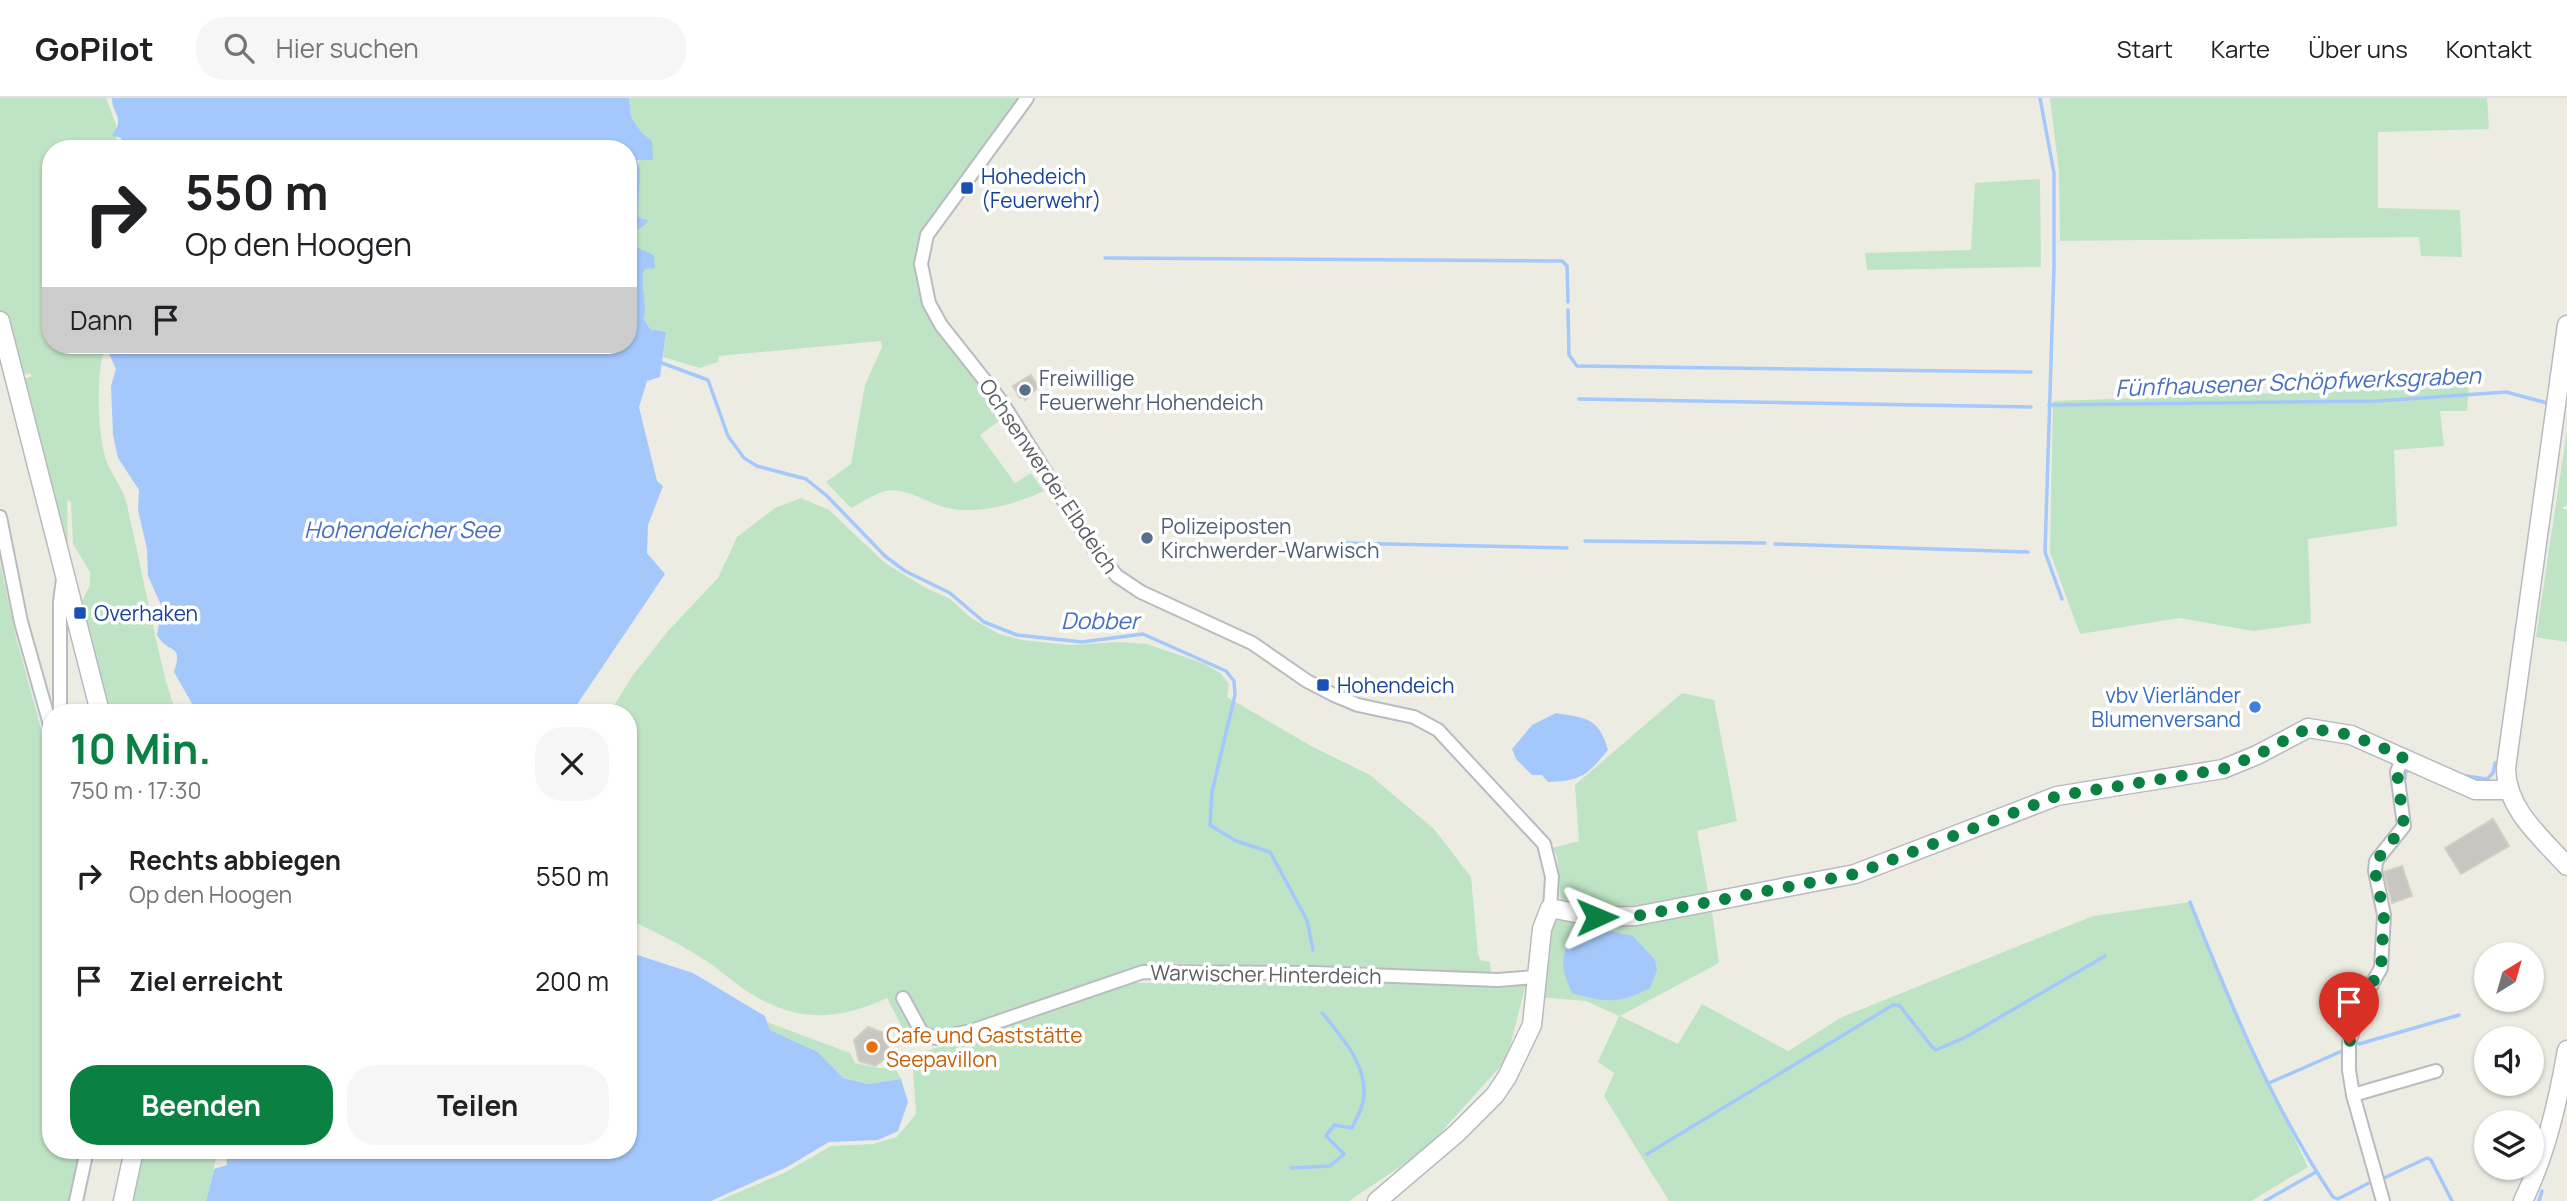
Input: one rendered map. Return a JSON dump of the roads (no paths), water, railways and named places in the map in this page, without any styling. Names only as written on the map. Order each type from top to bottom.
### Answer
[{"type":"street","name":"Ochsenwerder Elbdeich","points":[[1027,98],[927,235],[921,264],[929,303],[941,325],[1000,401],[1094,549],[1116,576],[1141,592],[1252,643],[1329,693],[1358,705],[1414,717],[1438,730],[1544,844],[1552,877],[1550,908]]},
{"type":"street","points":[[0,321],[98,704]]},
{"type":"street","points":[[2567,325],[2563,390],[2506,768],[2508,790],[2528,823],[2567,866]]},
{"type":"street","points":[[0,517],[21,622],[44,704]]},
{"type":"street","points":[[60,704],[60,603],[65,572]]},
{"type":"street","points":[[1377,1201],[1457,1133],[1496,1093],[1516,1061],[1532,1025],[1537,998],[1535,977],[1542,929],[1550,908],[1597,917],[1636,916],[1855,874],[2057,796],[2223,769],[2257,755],[2308,728],[2351,735],[2475,790],[2508,790]]},
{"type":"street","points":[[2383,1201],[2353,1095],[2348,1070],[2349,1044],[2361,1003],[2381,968],[2384,915],[2375,871],[2376,861],[2404,826],[2397,772],[2403,756]]},
{"type":"street","name":"Warwischer Hinterdeich","points":[[903,998],[922,1033],[936,1038],[1006,1020],[1113,980],[1143,972],[1302,973],[1498,981],[1535,977]]},
{"type":"street","points":[[2523,1201],[2534,1179],[2564,1079],[2567,1050]]},
{"type":"street","points":[[2353,1095],[2437,1071]]},
{"type":"street","points":[[76,1201],[85,1159]]},
{"type":"street","points":[[123,1201],[132,1159]]},
{"type":"water","name":"Hohendeicher See","points":[[112,98],[629,98],[631,117],[642,133],[652,141],[653,160],[637,160],[637,140],[122,140],[112,135],[118,124]]},
{"type":"water","name":"Hohendeicher See","points":[[637,160],[640,170],[638,217],[648,220],[637,230]]},
{"type":"water","name":"Hohendeicher See","points":[[637,245],[638,248],[654,255],[655,268],[645,269],[643,274],[644,319],[650,329],[666,332],[660,377],[647,381],[639,407],[657,481],[663,486],[648,525],[647,553],[665,574],[577,704],[192,704],[174,672],[176,652],[157,635],[162,607],[148,576],[147,549],[138,510],[139,490],[118,458],[113,435],[111,386],[116,369],[109,354],[637,354]]},
{"type":"water","points":[[1556,713],[1590,721],[1600,731],[1608,750],[1583,775],[1569,780],[1548,782],[1542,775],[1532,775],[1516,759],[1512,749],[1532,725]]},
{"type":"water","points":[[1601,929],[1633,936],[1655,960],[1657,970],[1650,988],[1630,997],[1612,1000],[1594,999],[1572,993],[1564,970],[1565,950],[1577,936]]},
{"type":"water","points":[[637,955],[693,973],[765,1016],[770,1030],[818,1052],[843,1078],[868,1084],[901,1079],[908,1102],[898,1131],[878,1140],[829,1142],[787,1167],[711,1201],[206,1201],[214,1169],[227,1165],[227,1159],[637,1159]]},
{"type":"waterway","points":[[2040,98],[2054,173],[2054,266],[2045,552],[2062,599]]},
{"type":"waterway","points":[[1105,258],[1562,261],[1567,266],[1568,302]]},
{"type":"waterway","points":[[1568,310],[1569,355],[1577,366],[2031,372]]},
{"type":"waterway","name":"Dobber","points":[[662,363],[708,380],[728,436],[744,458],[757,466],[806,479],[827,496],[885,556],[905,571],[950,593],[984,622],[1017,635],[1082,642],[1143,634],[1226,671],[1234,681],[1235,695],[1212,792],[1210,825],[1236,841],[1270,852],[1307,920],[1313,950]]},
{"type":"waterway","name":"Fünfhausener Schöpfwerksgraben","points":[[2049,405],[2378,401],[2506,392],[2547,403]]},
{"type":"waterway","points":[[1579,399],[2031,407]]},
{"type":"waterway","points":[[1585,541],[1765,543]]},
{"type":"waterway","points":[[1341,543],[1567,548]]},
{"type":"waterway","points":[[1775,544],[2028,552]]},
{"type":"waterway","points":[[2466,776],[2487,779],[2493,773],[2495,763]]},
{"type":"waterway","points":[[2405,779],[2405,773],[2410,769]]},
{"type":"waterway","points":[[2190,902],[2271,1090],[2333,1197],[2338,1199],[2371,1182]]},
{"type":"waterway","points":[[1647,1154],[1893,1005],[1900,1006],[1936,1050],[1966,1037],[2105,956]]},
{"type":"waterway","name":"Dobber","points":[[1291,1168],[1330,1166],[1344,1154],[1326,1136],[1334,1125],[1352,1128],[1363,1102],[1362,1077],[1353,1054],[1322,1013]]},
{"type":"waterway","points":[[2359,1044],[2459,1015]]},
{"type":"waterway","points":[[2269,1083],[2342,1051]]},
{"type":"waterway","points":[[2384,1178],[2427,1158],[2431,1160],[2452,1201]]},
{"type":"waterway","points":[[2265,1201],[2316,1172]]},
{"type":"waterway","points":[[2539,1201],[2542,1191]]},
{"type":"place","name":"Hohedeich (Feuerwehr)","points":[[967,188]]},
{"type":"place","name":"Freiwillige Feuerwehr Hohendeich","points":[[1025,390]]},
{"type":"place","name":"Polizeiposten Kirchwerder-Warwisch","points":[[1147,538]]},
{"type":"place","name":"Overhaken","points":[[80,613]]},
{"type":"place","name":"Hohendeich","points":[[1323,685]]},
{"type":"place","name":"vbv Vierländer Blumenversand","points":[[2255,707]]},
{"type":"place","name":"Cafe und Gaststätte Seepavillon","points":[[872,1047]]}]
